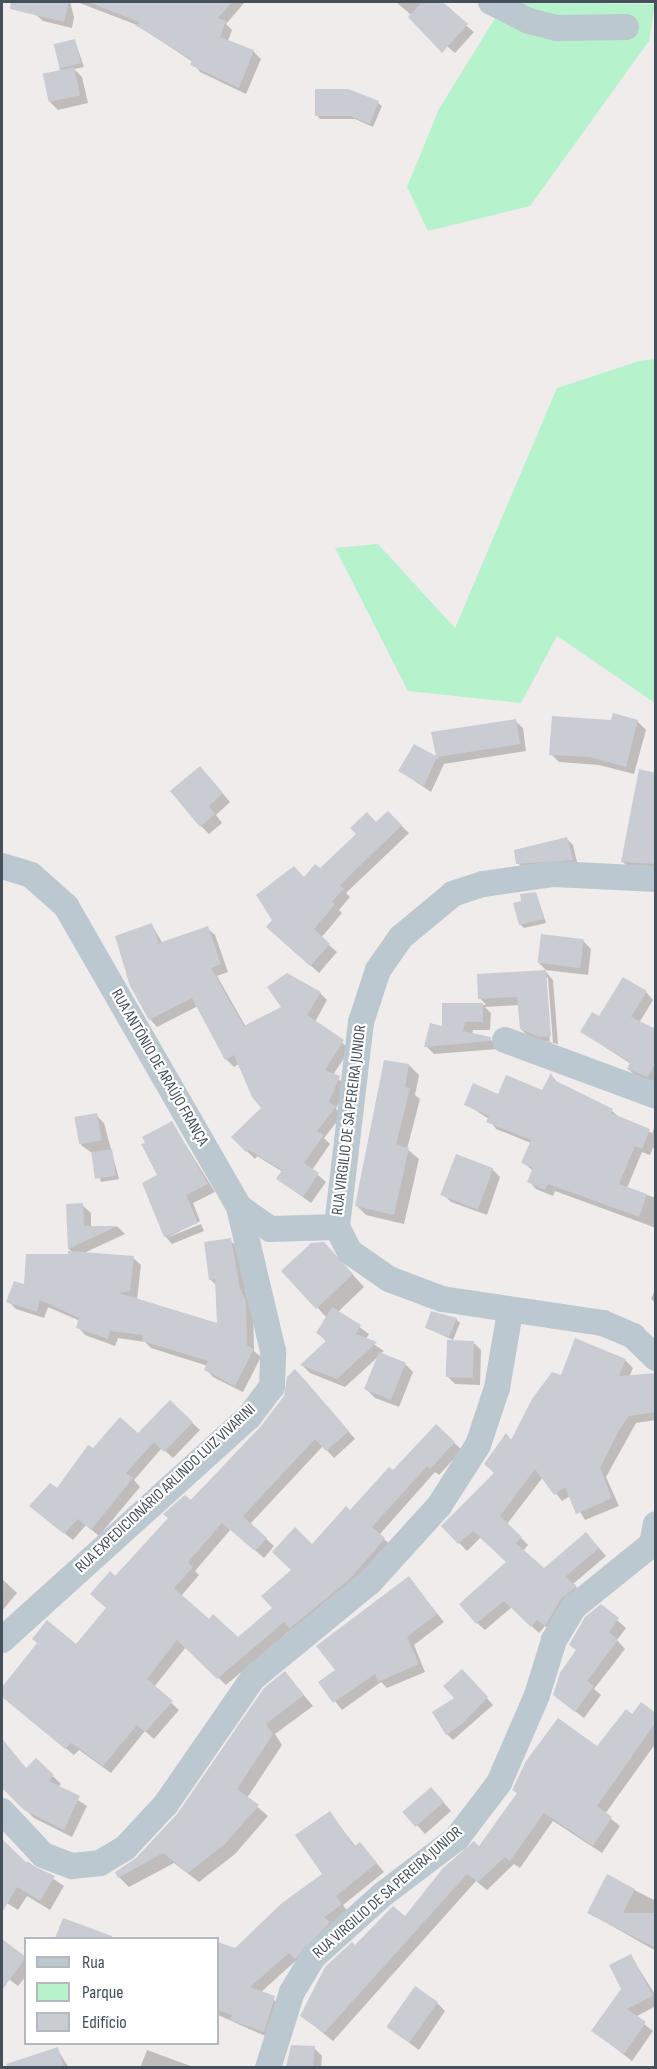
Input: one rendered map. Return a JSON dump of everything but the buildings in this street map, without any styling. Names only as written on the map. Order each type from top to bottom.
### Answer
[{"type":"street","points":[[491,2],[529,21],[557,28],[626,27]]},
{"type":"street","name":"RUA ANTÔNIO DE ARAÚJO FRANÇA","points":[[2,866],[31,875],[66,906],[239,1207],[270,1229],[337,1227]]},
{"type":"street","name":"RUA VIRGILIO DE SA PEREIRA JUNIOR","points":[[656,879],[555,874],[483,884],[453,894],[401,937],[378,970],[361,1022],[337,1227],[350,1252],[389,1279],[442,1299],[510,1312],[603,1323],[633,1336],[656,1358]]},
{"type":"street","points":[[505,1040],[656,1096]]},
{"type":"street","name":"RUA EXPEDICIONÁRIO ARLINDO LUIZ VIVARINI","points":[[2,1640],[249,1417],[272,1386],[273,1351],[239,1207]]},
{"type":"street","points":[[2,1811],[43,1855],[72,1866],[100,1863],[124,1848],[166,1804],[253,1678],[370,1582],[439,1506],[478,1444],[498,1388],[510,1312]]},
{"type":"street","name":"RUA VIRGILIO DE SA PEREIRA JUNIOR","points":[[268,2067],[292,1992],[313,1957],[382,1895],[457,1838],[499,1783],[533,1705],[554,1640],[574,1607],[654,1538]]},
{"type":"green space","points":[[505,2],[655,4],[649,41],[530,206],[428,231],[407,187],[439,109]]},
{"type":"green space","points":[[655,359],[655,703],[557,636],[521,703],[408,691],[335,548],[378,544],[455,628],[557,388],[639,361]]}]
